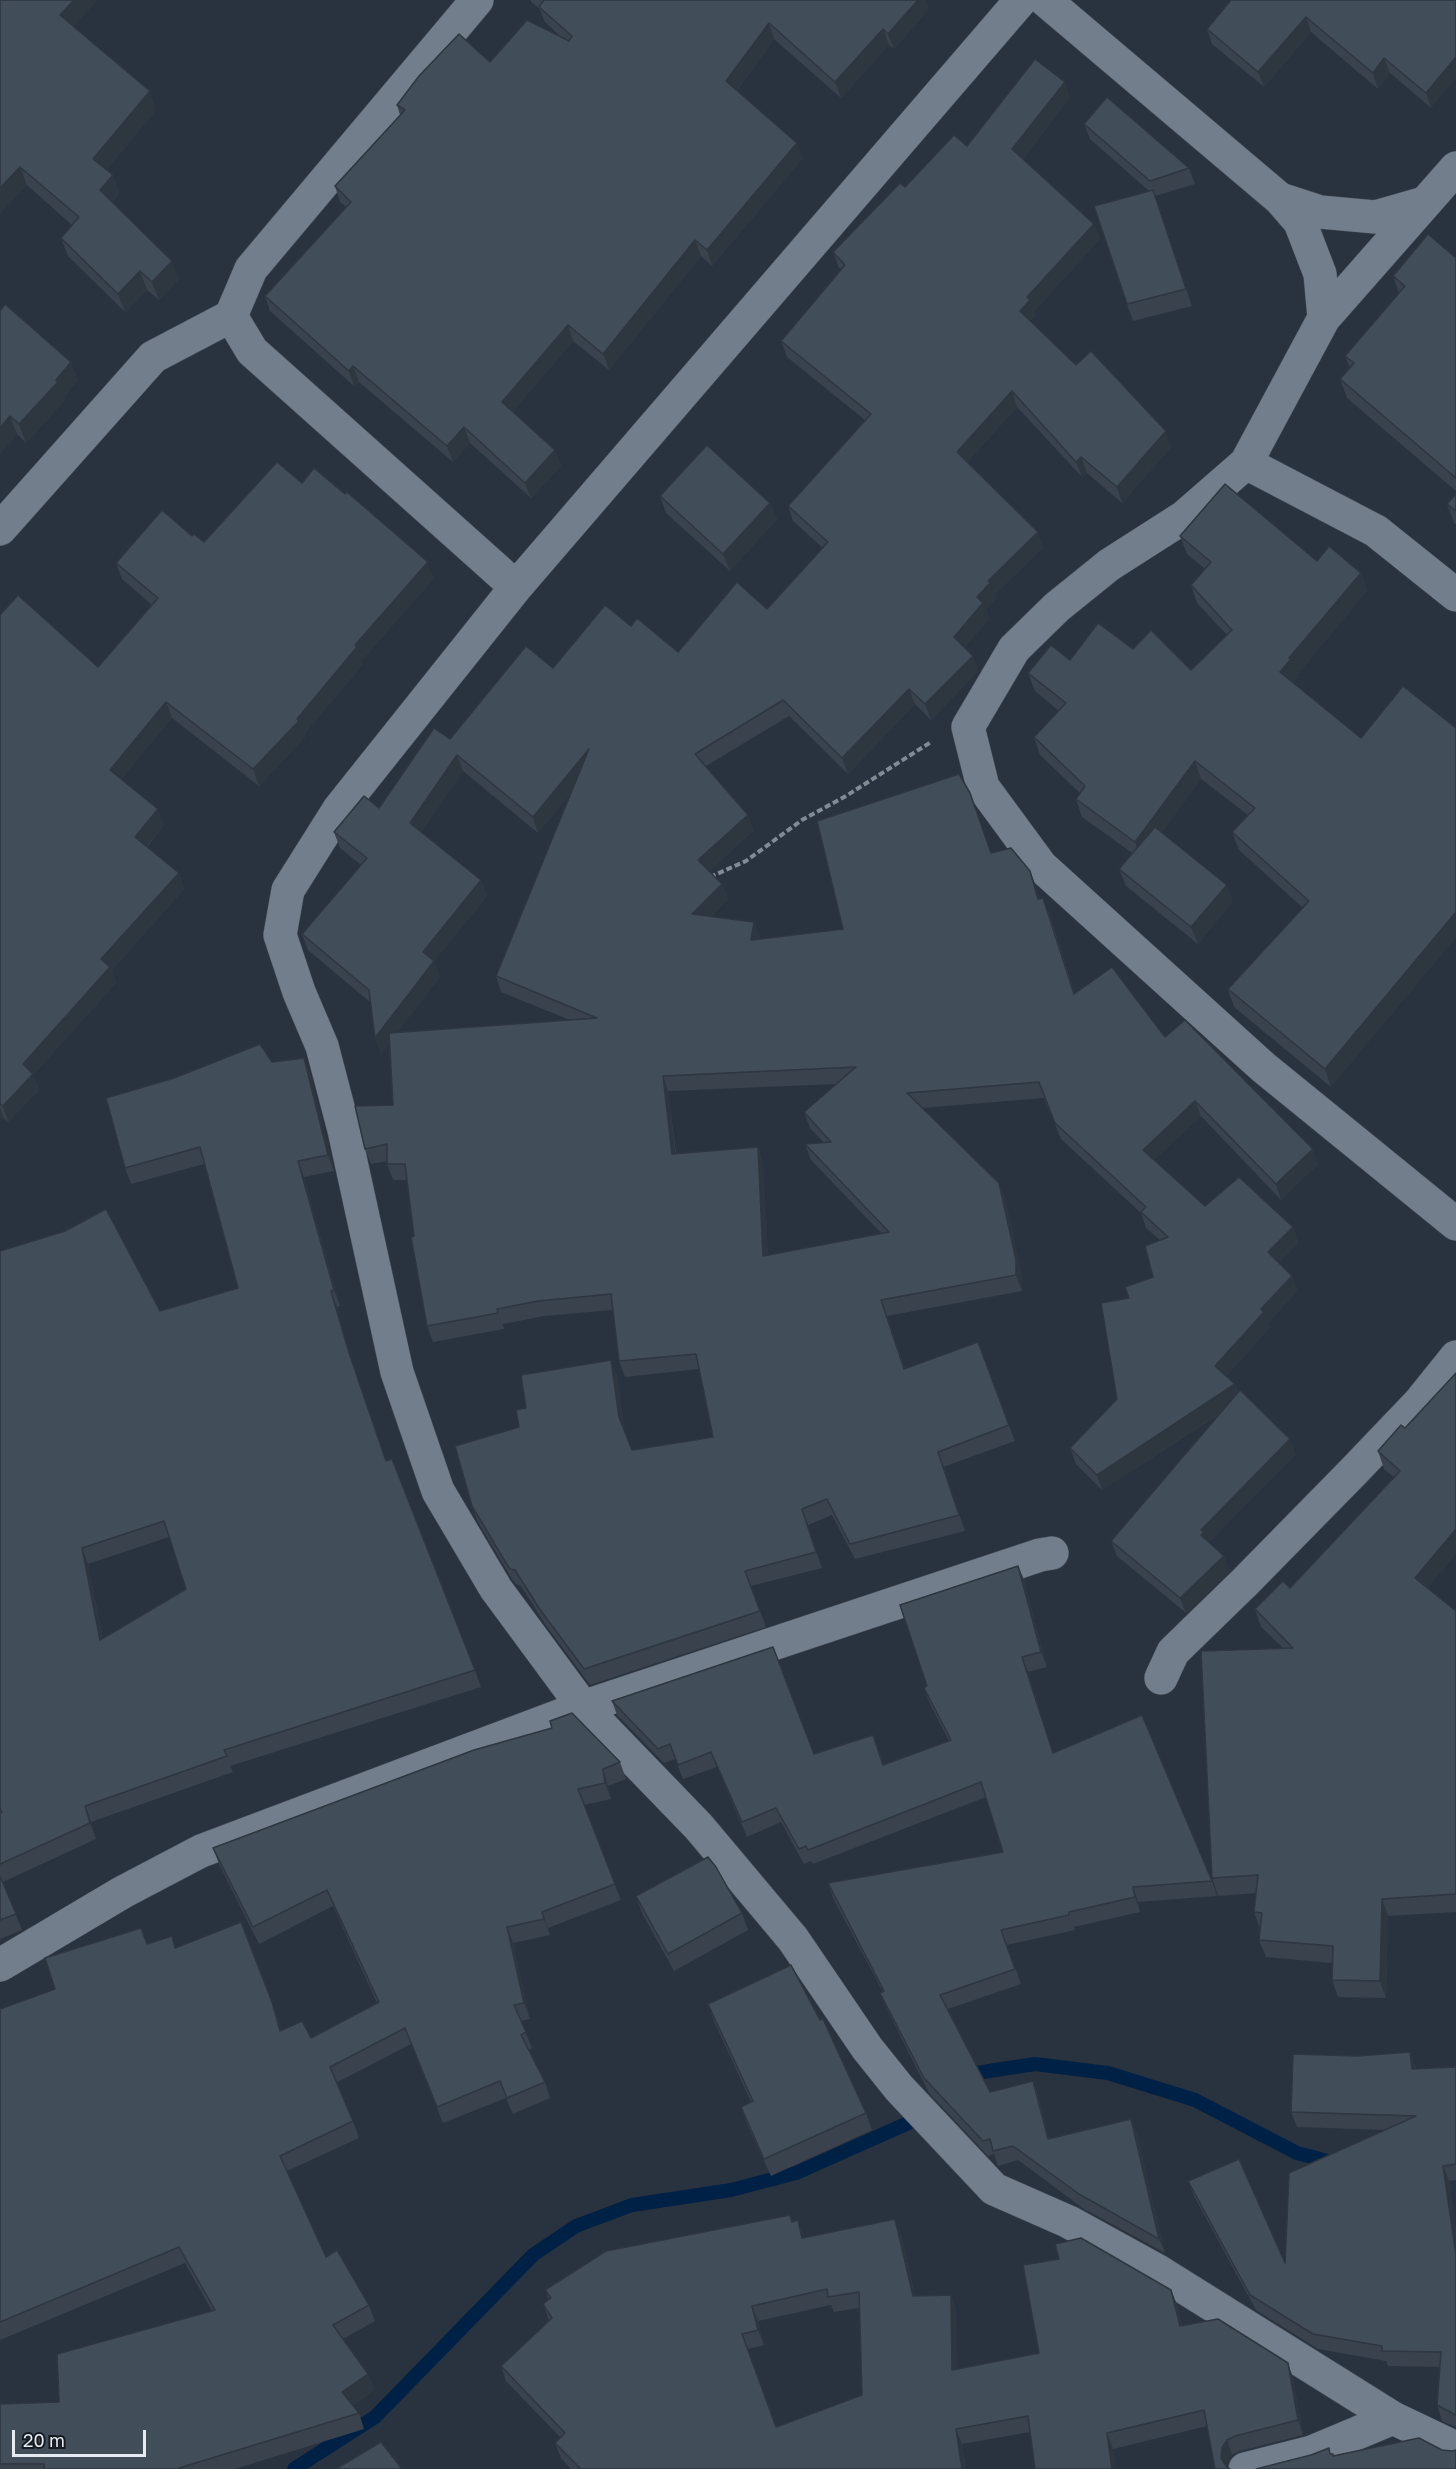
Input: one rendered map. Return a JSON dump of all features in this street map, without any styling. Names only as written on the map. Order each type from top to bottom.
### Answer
[{"type":"street","points":[[0,529],[153,357],[231,316],[251,269],[477,0]]},
{"type":"street","points":[[1021,0],[516,587],[339,809],[288,890],[280,935],[299,992],[322,1046],[344,1130],[397,1372],[438,1491],[496,1589],[583,1707],[699,1827],[793,1939],[867,2048],[899,2088],[994,2189],[1069,2222],[1158,2271],[1393,2418],[1456,2448]]},
{"type":"street","points":[[1045,0],[1280,199],[1300,222],[1320,274],[1324,318]]},
{"type":"street","points":[[1456,168],[1324,318],[1246,463],[1184,517],[1109,565],[1057,608],[1014,649],[968,728],[983,787],[1041,866],[1263,1067],[1456,1224]]},
{"type":"street","points":[[1280,199],[1320,212],[1375,217],[1424,203]]},
{"type":"street","points":[[231,316],[252,351],[516,587]]},
{"type":"street","points":[[1246,463],[1377,531],[1456,596]]},
{"type":"street","points":[[1161,1678],[1173,1652],[1353,1472],[1419,1403],[1456,1357]]},
{"type":"street","points":[[0,1965],[123,1892],[201,1851],[583,1707],[1040,1555],[1052,1553]]},
{"type":"street","points":[[1245,2469],[1312,2452],[1393,2418]]},
{"type":"path","points":[[705,880],[746,861],[802,820],[846,796],[931,742],[968,728]]},
{"type":"building","points":[[0,0],[74,0],[60,15],[150,91],[93,159],[113,175],[100,190],[172,261],[152,282],[140,271],[118,294],[61,238],[79,217],[20,167],[0,188]]},
{"type":"building","points":[[544,0],[918,0],[888,34],[883,29],[835,82],[769,23],[726,81],[797,143],[707,250],[695,240],[603,354],[568,325],[502,402],[555,450],[525,483],[464,427],[447,446],[353,366],[349,371],[265,296],[351,202],[335,186],[405,110],[397,105],[419,76],[459,34],[490,62],[527,20],[569,41],[572,36],[539,7]]},
{"type":"building","points":[[1231,0],[1456,0],[1456,57],[1426,93],[1384,58],[1373,73],[1306,17],[1258,72],[1207,29]]},
{"type":"building","points":[[1035,59],[1065,82],[1012,149],[1094,224],[1027,297],[1030,300],[1020,311],[1076,365],[1091,351],[1166,431],[1117,487],[1081,457],[1076,462],[1012,391],[957,452],[1038,532],[988,581],[990,583],[977,597],[983,603],[954,637],[973,656],[925,704],[909,689],[842,758],[783,700],[695,754],[748,815],[698,860],[722,884],[692,914],[754,922],[751,940],[843,929],[817,821],[959,774],[970,793],[991,853],[1011,848],[1030,871],[1038,899],[1043,898],[1074,994],[1112,967],[1165,1037],[1185,1020],[1313,1149],[1276,1184],[1195,1101],[1143,1150],[1205,1206],[1239,1177],[1293,1227],[1268,1252],[1292,1276],[1261,1309],[1264,1312],[1215,1366],[1235,1384],[1097,1475],[1070,1448],[1117,1399],[1101,1303],[1129,1298],[1125,1287],[1153,1277],[1145,1246],[1168,1237],[1141,1212],[1146,1207],[1055,1123],[1039,1082],[907,1093],[999,1183],[1016,1260],[1016,1275],[881,1300],[904,1369],[978,1342],[1009,1425],[938,1452],[959,1515],[850,1544],[827,1499],[802,1509],[816,1552],[745,1571],[760,1611],[584,1669],[539,1608],[515,1570],[510,1569],[472,1506],[455,1446],[519,1427],[516,1410],[526,1408],[521,1375],[611,1360],[619,1417],[632,1450],[713,1437],[696,1354],[619,1361],[611,1294],[538,1301],[497,1309],[498,1313],[427,1326],[411,1237],[414,1236],[405,1164],[387,1164],[387,1144],[365,1149],[355,1106],[393,1105],[389,1033],[597,1018],[496,976],[589,749],[533,817],[457,755],[410,823],[481,880],[423,952],[434,961],[375,1038],[369,990],[302,934],[367,858],[334,832],[364,796],[379,808],[434,728],[450,739],[526,646],[553,668],[605,605],[631,626],[637,618],[678,652],[737,582],[767,609],[828,542],[788,506],[871,414],[781,341],[845,265],[833,252],[900,183],[905,187],[954,135],[967,146]],"holes":[[[856,1067],[804,1112],[831,1142],[805,1144],[889,1232],[763,1256],[758,1147],[672,1154],[663,1076]]]},
{"type":"building","points":[[1107,97],[1189,168],[1150,181],[1084,124]]},
{"type":"building","points":[[1153,190],[1186,289],[1127,304],[1094,206]]},
{"type":"building","points":[[1428,234],[1456,258],[1456,478],[1340,379],[1354,363],[1345,356],[1405,286],[1393,276]]},
{"type":"building","points":[[5,304],[71,362],[56,380],[58,382],[19,424],[10,416],[0,428],[0,311]]},
{"type":"building","points":[[707,445],[770,503],[723,554],[660,496]]},
{"type":"building","points":[[277,462],[302,483],[314,468],[345,494],[347,492],[428,562],[355,645],[357,647],[297,719],[299,721],[253,769],[166,702],[110,770],[158,809],[135,837],[179,873],[101,959],[110,967],[23,1064],[33,1074],[3,1106],[0,1104],[0,615],[18,595],[98,667],[158,598],[116,563],[162,510],[192,536],[194,534],[204,542]]},
{"type":"building","points":[[1225,484],[1317,561],[1329,546],[1361,573],[1289,658],[1291,659],[1280,672],[1361,738],[1403,686],[1456,728],[1456,912],[1325,1069],[1228,989],[1309,901],[1232,832],[1255,808],[1195,761],[1135,842],[1076,799],[1085,786],[1034,737],[1066,703],[1028,673],[1051,645],[1070,660],[1098,623],[1133,649],[1151,630],[1191,670],[1232,630],[1191,585],[1211,562],[1180,536]]},
{"type":"building","points":[[1456,494],[1456,511],[1447,504]]},
{"type":"building","points":[[1155,827],[1227,885],[1191,927],[1119,869]]},
{"type":"building","points":[[260,1044],[272,1062],[304,1058],[328,1155],[298,1161],[334,1290],[331,1291],[349,1353],[386,1461],[392,1459],[475,1670],[224,1750],[227,1756],[85,1806],[90,1823],[0,1864],[0,1813],[2,1812],[0,1808],[0,1251],[65,1231],[106,1209],[160,1311],[238,1288],[200,1147],[125,1168],[106,1098],[174,1078]],"holes":[[[164,1521],[186,1589],[100,1640],[82,1548]]]},
{"type":"building","points":[[1456,1373],[1456,1529],[1415,1578],[1456,1611],[1456,1894],[1382,1899],[1380,1981],[1332,1980],[1333,1946],[1259,1940],[1262,1913],[1254,1912],[1258,1875],[1212,1878],[1201,1651],[1293,1648],[1255,1609],[1283,1581],[1290,1588],[1400,1471],[1378,1451],[1401,1425],[1405,1428]]},
{"type":"building","points":[[1240,1390],[1290,1439],[1201,1530],[1204,1532],[1201,1535],[1224,1556],[1180,1598],[1111,1541]]},
{"type":"building","points":[[1018,1566],[1041,1652],[1022,1657],[1053,1753],[1142,1715],[1212,1881],[1133,1887],[1135,1897],[1001,1930],[1015,1969],[940,1995],[990,2092],[1033,2081],[1048,2139],[1131,2119],[1159,2239],[1079,2194],[1013,2146],[993,2151],[990,2139],[983,2141],[924,2078],[880,1993],[884,1991],[828,1883],[1003,1852],[981,1782],[808,1850],[806,1846],[799,1849],[776,1808],[742,1822],[711,1752],[678,1765],[670,1744],[658,1749],[612,1701],[773,1647],[814,1754],[873,1735],[883,1765],[951,1740],[924,1688],[927,1686],[900,1605]]},
{"type":"building","points":[[572,1713],[620,1762],[603,1769],[605,1783],[578,1789],[615,1884],[542,1912],[544,1919],[507,1927],[524,2003],[514,2005],[526,2032],[521,2035],[545,2082],[507,2098],[500,2081],[437,2107],[405,2028],[330,2067],[353,2121],[280,2156],[326,2257],[337,2250],[369,2305],[333,2325],[368,2374],[342,2392],[359,2413],[176,2469],[44,2469],[44,2464],[0,2464],[0,2404],[59,2402],[57,2354],[215,2310],[179,2247],[0,2322],[0,2009],[55,1989],[45,1958],[141,1928],[147,1944],[172,1936],[175,1948],[241,1922],[272,2002],[280,2031],[302,2021],[311,2038],[379,2002],[327,1890],[253,1927],[213,1848],[474,1750],[552,1728],[550,1721]]},
{"type":"building","points":[[708,1857],[742,1913],[668,1954],[636,1896]]},
{"type":"building","points":[[0,1876],[16,1914],[0,1920]]},
{"type":"building","points":[[791,1965],[820,2020],[823,2019],[866,2113],[764,2159],[741,2107],[753,2101],[708,2004]]},
{"type":"building","points":[[1410,2052],[1412,2069],[1456,2067],[1456,2164],[1443,2166],[1456,2255],[1456,2415],[1437,2405],[1441,2352],[1382,2351],[1382,2346],[1313,2334],[1250,2295],[1188,2181],[1239,2159],[1285,2263],[1289,2173],[1416,2116],[1291,2112],[1293,2054],[1358,2056]]},
{"type":"building","points":[[790,2215],[792,2222],[798,2220],[802,2238],[895,2219],[913,2296],[951,2295],[952,2370],[1039,2353],[1023,2265],[1059,2259],[1055,2244],[1081,2238],[1171,2290],[1180,2326],[1218,2319],[1288,2363],[1298,2420],[1227,2440],[1222,2448],[1221,2458],[1230,2469],[1215,2469],[1204,2410],[1107,2433],[1112,2469],[1035,2469],[1028,2416],[956,2429],[962,2469],[581,2469],[555,2443],[565,2433],[501,2366],[552,2318],[543,2304],[551,2298],[545,2290],[606,2251]],"holes":[[[827,2289],[828,2297],[859,2292],[862,2395],[776,2427],[742,2334],[758,2330],[752,2306]]]},
{"type":"building","points":[[1419,2438],[1442,2450],[1456,2450],[1456,2469],[1256,2469],[1329,2448],[1333,2456]]},
{"type":"building","points":[[381,2442],[402,2469],[336,2469]]},
{"type":"waterway","points":[[963,2075],[1035,2064],[1108,2073],[1195,2100],[1297,2153],[1335,2163]]},
{"type":"waterway","points":[[294,2469],[375,2417],[533,2255],[576,2226],[632,2205],[731,2190],[796,2173],[924,2116]]}]
